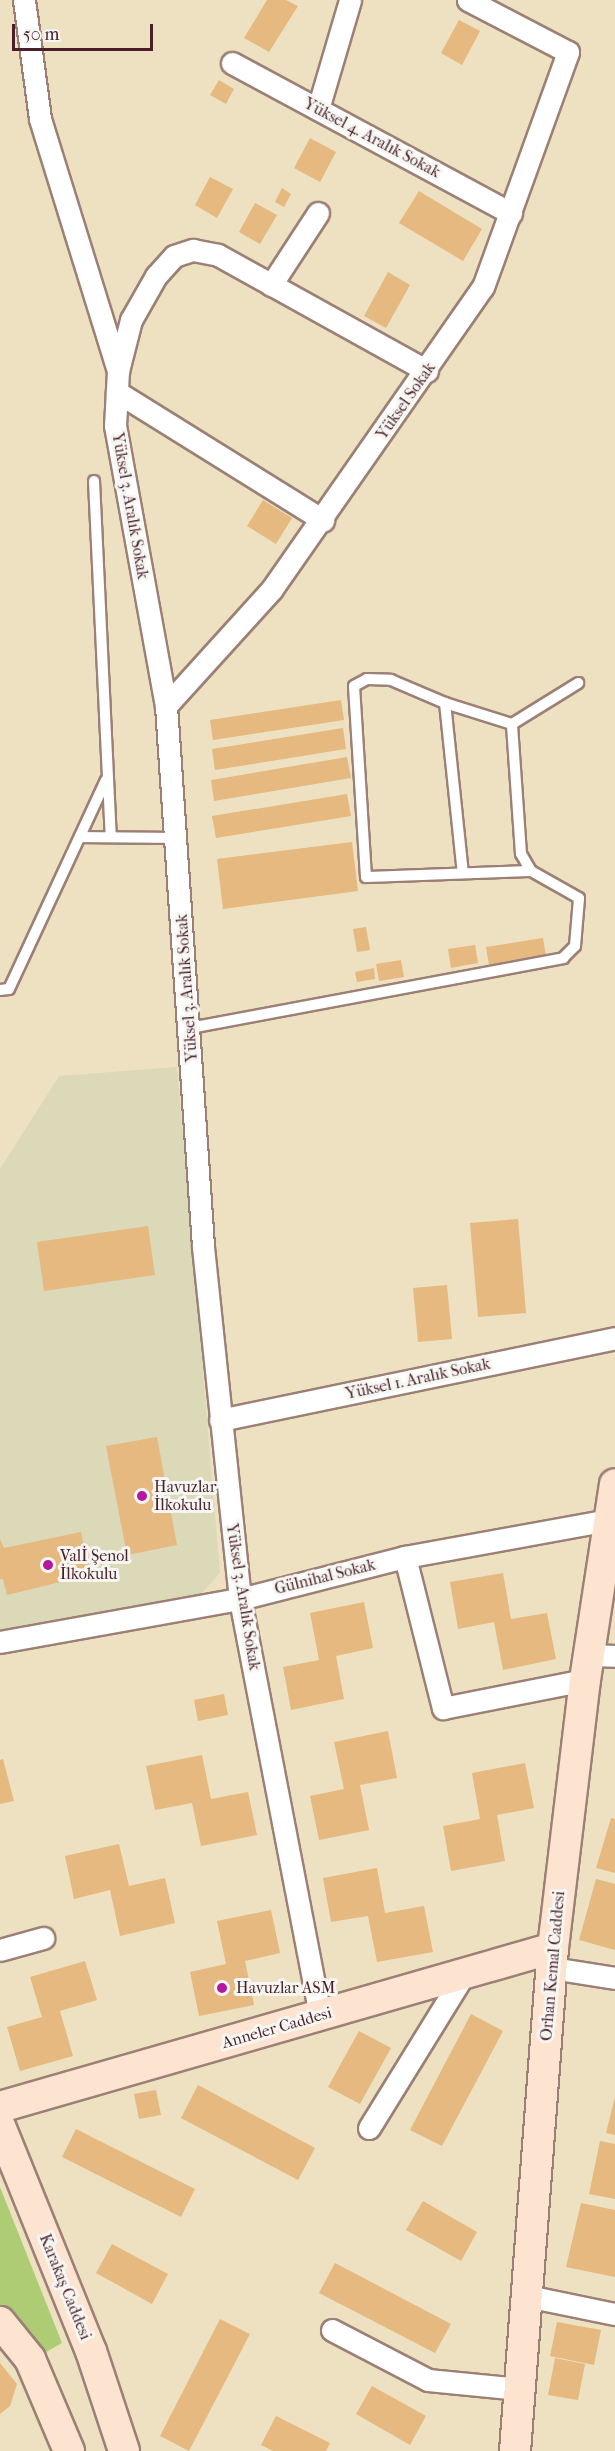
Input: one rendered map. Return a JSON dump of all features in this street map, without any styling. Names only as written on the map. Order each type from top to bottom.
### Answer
[{"type":"street","points":[[24,0],[40,119],[118,382],[323,520]]},
{"type":"street","points":[[318,109],[350,0]]},
{"type":"street","name":"Yüksel Sokak","points":[[166,705],[272,589],[323,520],[483,287],[568,52],[468,0]]},
{"type":"street","name":"Yüksel 4. Aralık Sokak","points":[[232,63],[511,213]]},
{"type":"street","points":[[271,285],[318,213]]},
{"type":"street","name":"Yüksel 3. Aralık Sokak","points":[[320,2015],[240,1599],[203,1246],[190,1028],[166,705],[115,426],[118,382],[131,320],[156,276],[174,256],[193,250],[218,255],[427,371]]},
{"type":"street","name":"Yüksel 1. Aralık Sokak","points":[[220,1420],[615,1338]]},
{"type":"street","name":"Orhan Kemal Caddesi","points":[[515,2451],[553,1958],[596,1663],[615,1484]]},
{"type":"street","name":"Gülnihal Sokak","points":[[0,1642],[240,1599],[405,1557],[611,1519]]},
{"type":"street","points":[[405,1557],[443,1708],[596,1663]]},
{"type":"street","points":[[0,1950],[43,1938]]},
{"type":"street","points":[[553,1958],[615,1978]]},
{"type":"street","name":"Anneler Caddesi","points":[[0,2107],[464,1974],[553,1958]]},
{"type":"street","points":[[369,2128],[464,1974]]},
{"type":"street","name":"Karakaş Caddesi","points":[[0,2126],[91,2350],[119,2449]]},
{"type":"street","points":[[527,2296],[615,2314]]},
{"type":"street","points":[[0,2322],[30,2359],[69,2451]]},
{"type":"street","points":[[332,2330],[428,2380],[520,2389]]},
{"type":"lane","points":[[94,481],[111,835]]},
{"type":"lane","points":[[531,871],[366,877],[354,686],[367,679],[391,680],[445,703],[512,724],[578,683]]},
{"type":"lane","points":[[445,703],[463,873]]},
{"type":"lane","points":[[190,1028],[563,958],[575,946],[579,898],[531,871],[521,854],[512,724]]},
{"type":"lane","points":[[0,990],[9,989],[108,777]]},
{"type":"lane","points":[[80,837],[111,835],[176,838]]},
{"type":"shaded area","points":[[177,1067],[220,1573],[199,1596],[0,1634],[0,1169],[59,1076]]},
{"type":"green space","points":[[0,2187],[62,2343],[39,2356],[0,2306]]},
{"type":"building","points":[[267,0],[286,0],[298,6],[269,52],[244,38]]},
{"type":"building","points":[[459,20],[480,31],[462,65],[441,53]]},
{"type":"building","points":[[219,80],[234,89],[226,104],[210,95]]},
{"type":"building","points":[[310,138],[336,152],[320,182],[294,168]]},
{"type":"building","points":[[210,177],[233,189],[217,218],[195,205]]},
{"type":"building","points":[[282,188],[291,194],[284,207],[275,202]]},
{"type":"building","points":[[419,191],[482,229],[463,261],[399,223]]},
{"type":"building","points":[[255,203],[277,215],[260,244],[239,232]]},
{"type":"building","points":[[388,272],[410,285],[386,328],[364,316]]},
{"type":"building","points":[[263,500],[292,518],[276,544],[247,526]]},
{"type":"building","points":[[341,700],[344,720],[213,740],[210,720]]},
{"type":"building","points":[[343,728],[346,749],[215,770],[212,749]]},
{"type":"building","points":[[347,757],[351,778],[214,801],[211,780]]},
{"type":"building","points":[[347,794],[351,816],[216,838],[212,816]]},
{"type":"building","points":[[352,842],[358,891],[223,909],[217,859]]},
{"type":"building","points":[[366,927],[370,950],[357,952],[353,929]]},
{"type":"building","points":[[543,938],[546,956],[489,965],[486,947]]},
{"type":"building","points":[[475,945],[478,963],[451,968],[448,949]]},
{"type":"building","points":[[401,960],[404,977],[379,981],[376,964]]},
{"type":"building","points":[[374,968],[375,979],[357,982],[355,972]]},
{"type":"building","points":[[518,1219],[526,1313],[478,1317],[470,1223]]},
{"type":"building","points":[[148,1226],[155,1275],[44,1291],[37,1242]]},
{"type":"building","points":[[447,1285],[452,1339],[418,1342],[413,1288]]},
{"type":"building","name":"Havuzlar İlkokulu","points":[[157,1437],[177,1545],[127,1555],[106,1446]]},
{"type":"building","name":"Valİ Şenol İlkokulu","points":[[81,1532],[86,1557],[94,1555],[97,1573],[7,1595],[3,1579],[0,1579],[0,1539],[4,1548]]},
{"type":"building","points":[[503,1573],[511,1619],[547,1613],[556,1659],[503,1670],[494,1622],[458,1629],[450,1582]]},
{"type":"building","points":[[364,1602],[373,1648],[336,1656],[344,1699],[291,1710],[283,1667],[319,1660],[310,1613]]},
{"type":"building","points":[[224,1694],[228,1715],[198,1721],[194,1700]]},
{"type":"building","points":[[388,1731],[397,1778],[360,1785],[369,1830],[319,1840],[310,1796],[344,1789],[334,1742]]},
{"type":"building","points":[[202,1755],[211,1799],[248,1792],[257,1835],[201,1846],[192,1803],[155,1810],[146,1766]]},
{"type":"building","points":[[3,1759],[14,1801],[0,1804],[0,1760]]},
{"type":"building","points":[[525,1763],[534,1808],[497,1815],[505,1861],[451,1871],[443,1826],[480,1819],[472,1773]]},
{"type":"building","points":[[611,1818],[615,1819],[615,1873],[596,1868]]},
{"type":"building","points":[[119,1844],[129,1886],[165,1878],[175,1923],[120,1936],[110,1890],[74,1899],[65,1856]]},
{"type":"building","points":[[377,1868],[385,1913],[424,1906],[433,1952],[377,1962],[368,1916],[331,1922],[323,1878]]},
{"type":"building","points":[[596,1879],[615,1884],[615,1950],[579,1940]]},
{"type":"building","points":[[271,1910],[280,1953],[245,1961],[254,2005],[199,2016],[190,1972],[226,1964],[217,1921]]},
{"type":"building","points":[[85,1961],[97,2000],[60,2011],[73,2056],[20,2071],[7,2027],[42,2017],[30,1977]]},
{"type":"building","points":[[471,2014],[503,2031],[442,2146],[410,2130]]},
{"type":"building","points":[[359,2031],[391,2048],[360,2104],[328,2087]]},
{"type":"building","points":[[198,2085],[315,2148],[298,2180],[181,2118]]},
{"type":"building","points":[[156,2090],[161,2115],[139,2119],[134,2094]]},
{"type":"building","points":[[615,2097],[615,2135],[606,2133]]},
{"type":"building","points":[[76,2129],[195,2189],[181,2217],[62,2157]]},
{"type":"building","points":[[600,2141],[615,2144],[615,2199],[589,2194]]},
{"type":"building","points":[[423,2201],[477,2232],[461,2261],[406,2230]]},
{"type":"building","points":[[581,2203],[615,2210],[615,2277],[566,2267]]},
{"type":"building","points":[[112,2244],[168,2274],[152,2304],[96,2273]]},
{"type":"building","points":[[335,2263],[451,2324],[435,2353],[319,2293]]},
{"type":"building","points":[[220,2319],[250,2334],[189,2451],[160,2436]]},
{"type":"building","points":[[557,2322],[601,2330],[594,2365],[550,2356]]},
{"type":"building","points":[[555,2358],[585,2364],[578,2400],[548,2395]]},
{"type":"building","points":[[0,2363],[17,2384],[10,2406],[0,2414]]},
{"type":"building","points":[[372,2386],[426,2416],[410,2445],[356,2414]]},
{"type":"building","points":[[276,2416],[330,2443],[326,2451],[273,2451],[261,2445]]},
{"type":"place","name":"Havuzlar İlkokulu","points":[[142,1496]]},
{"type":"place","name":"Valİ Şenol İlkokulu","points":[[48,1565]]},
{"type":"place","name":"Havuzlar ASM","points":[[222,1988]]}]
